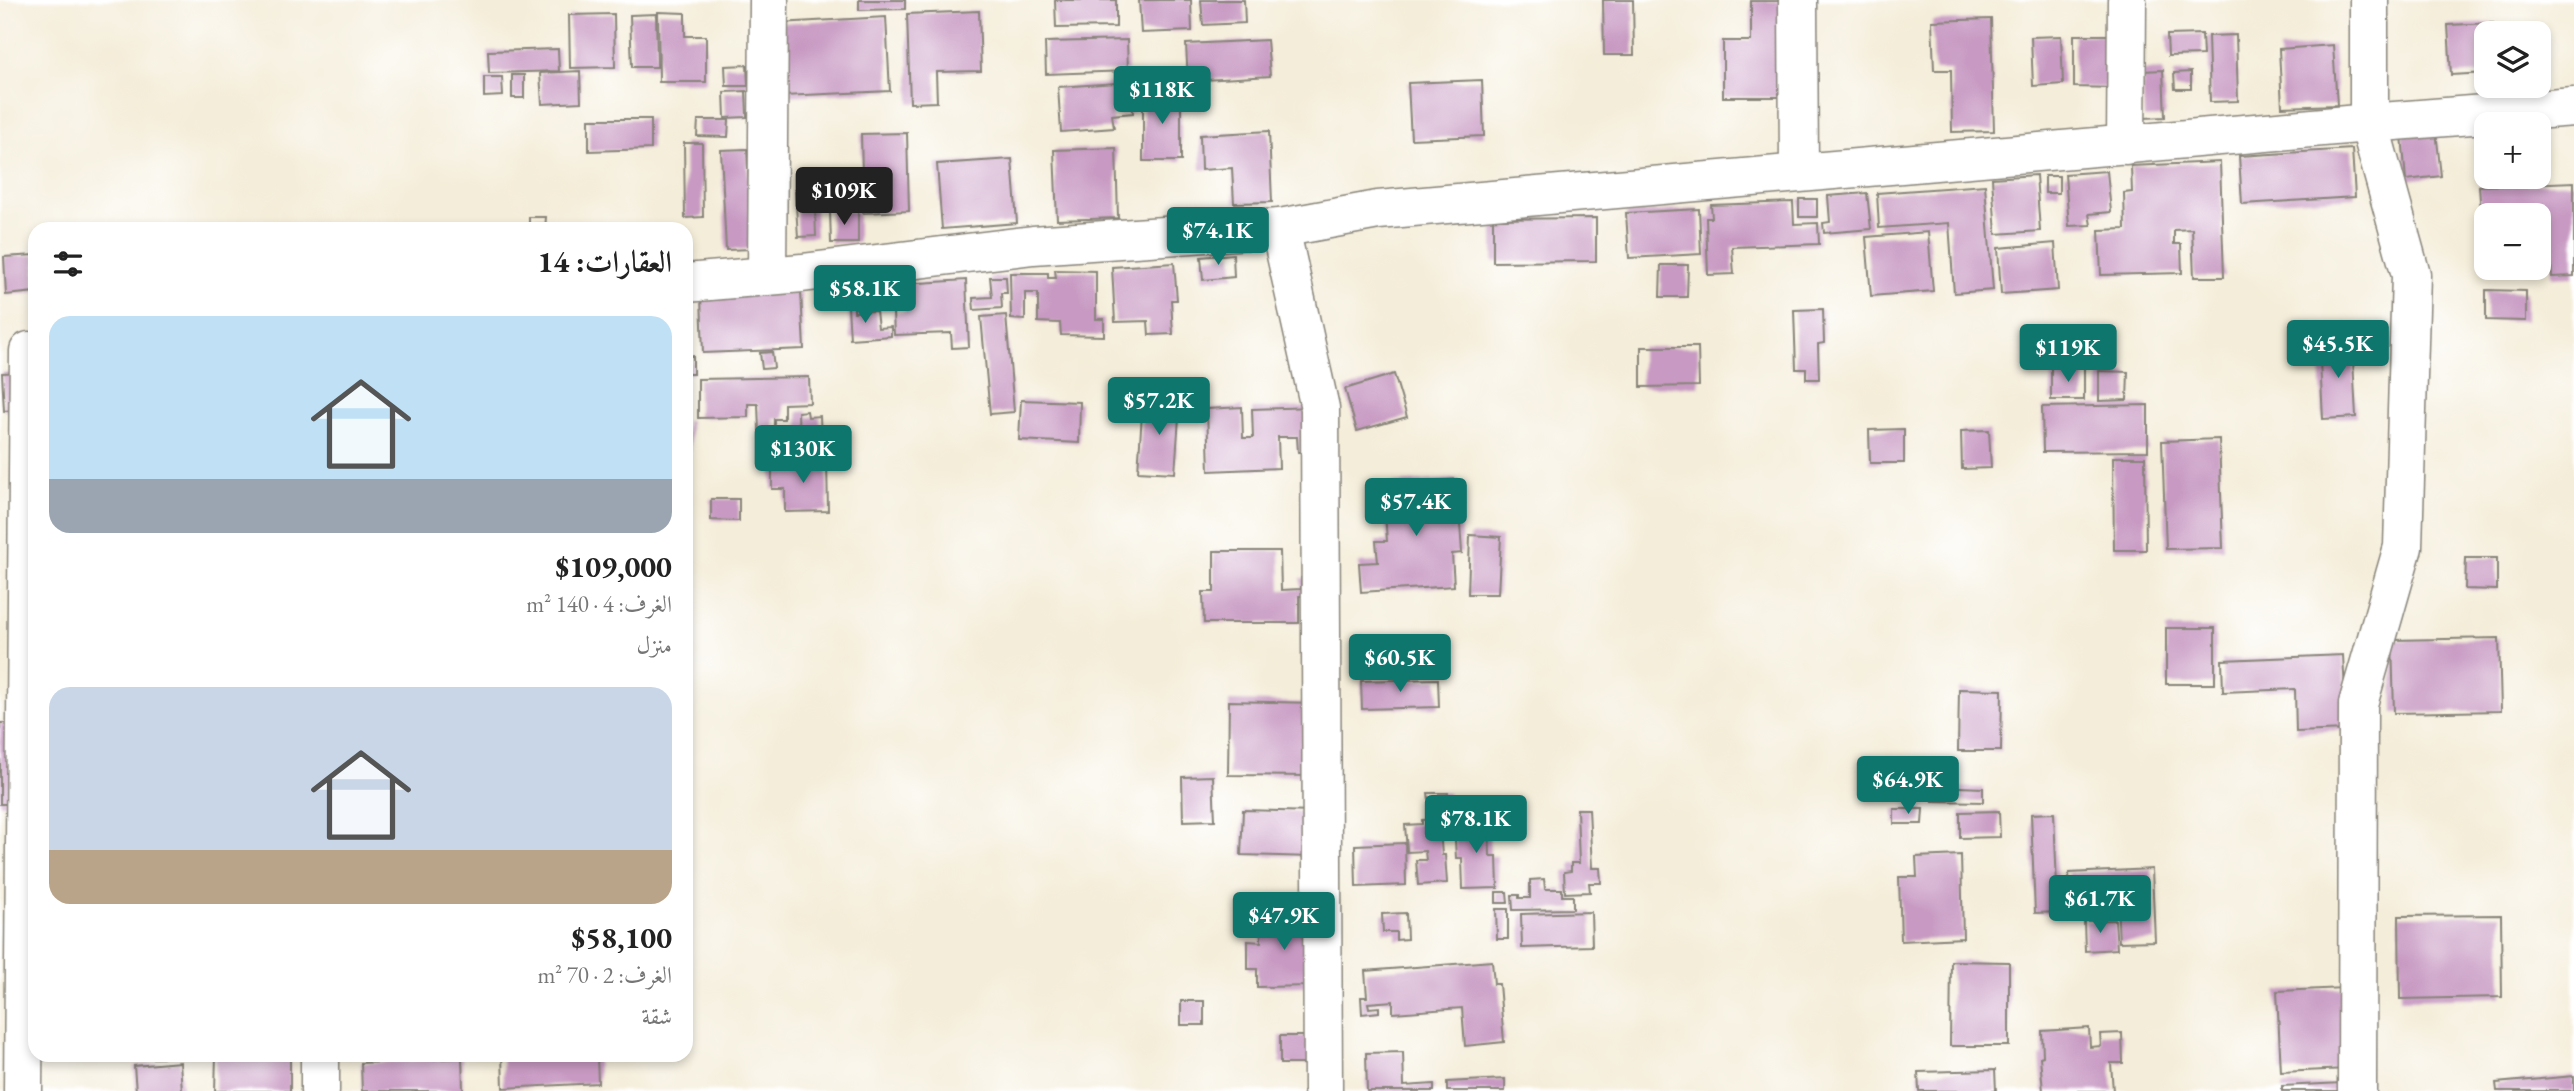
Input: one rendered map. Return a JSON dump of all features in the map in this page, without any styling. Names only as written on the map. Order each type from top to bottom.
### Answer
[{"type":"street","points":[[767,275],[769,0]]},
{"type":"street","points":[[1798,0],[1799,172]]},
{"type":"street","points":[[2126,145],[2127,0]]},
{"type":"street","points":[[2357,1091],[2358,704],[2403,547],[2411,275],[2369,123],[2369,0]]},
{"type":"street","points":[[693,282],[802,273],[1033,245],[1280,228],[1378,210],[2574,107]]},
{"type":"street","points":[[1280,228],[1320,408],[1323,1091]]},
{"type":"street","points":[[21,351],[28,429]]},
{"type":"street","points":[[0,481],[28,453]]},
{"type":"street","points":[[23,1091],[28,634]]},
{"type":"street","points":[[320,1062],[320,1091]]},
{"type":"building","points":[[859,0],[905,0],[905,9],[859,10]]},
{"type":"building","points":[[1055,0],[1116,0],[1116,27],[1056,28]]},
{"type":"building","points":[[1139,0],[1191,0],[1192,31],[1141,33]]},
{"type":"building","points":[[1201,0],[1244,0],[1245,23],[1203,25]]},
{"type":"building","points":[[1603,0],[1633,0],[1634,55],[1604,55]]},
{"type":"building","points":[[1751,1],[1783,1],[1784,97],[1723,97],[1723,41],[1751,41]]},
{"type":"building","points":[[979,11],[981,71],[936,72],[937,102],[910,103],[907,14]]},
{"type":"building","points":[[658,12],[685,13],[685,36],[706,36],[706,82],[659,82]]},
{"type":"building","points":[[614,14],[615,67],[570,68],[569,15]]},
{"type":"building","points":[[656,14],[657,67],[632,67],[630,15]]},
{"type":"building","points":[[886,17],[890,91],[783,96],[779,23]]},
{"type":"building","points":[[1991,19],[1994,131],[1952,132],[1951,70],[1934,70],[1932,21]]},
{"type":"building","points":[[2474,24],[2474,74],[2451,75],[2448,25]]},
{"type":"building","points":[[2202,34],[2203,55],[2168,56],[2167,35]]},
{"type":"building","points":[[2074,35],[2116,35],[2116,88],[2074,87]]},
{"type":"building","points":[[2236,35],[2238,101],[2210,102],[2208,36]]},
{"type":"building","points":[[2061,36],[2063,84],[2033,86],[2031,37]]},
{"type":"building","points":[[1127,40],[1128,71],[1046,74],[1045,42]]},
{"type":"building","points":[[1267,40],[1270,76],[1188,81],[1186,44]]},
{"type":"building","points":[[2333,45],[2337,105],[2282,107],[2279,49]]},
{"type":"building","points":[[558,49],[559,71],[489,73],[488,51]]},
{"type":"building","points":[[747,65],[748,86],[726,86],[725,66]]},
{"type":"building","points":[[2163,70],[2165,117],[2144,118],[2142,71]]},
{"type":"building","points":[[580,71],[581,102],[542,104],[540,73]]},
{"type":"building","points":[[2191,72],[2191,89],[2175,89],[2174,73]]},
{"type":"building","points":[[512,75],[524,75],[524,98],[512,98]]},
{"type":"building","points":[[484,77],[502,77],[503,96],[484,97]]},
{"type":"building","points":[[1482,80],[1484,136],[1411,139],[1408,83]]},
{"type":"building","points":[[1131,82],[1133,113],[1112,115],[1114,128],[1061,132],[1058,87]]},
{"type":"building","points":[[746,91],[747,117],[725,118],[724,92]]},
{"type":"building","points":[[1143,92],[1181,92],[1181,161],[1143,161]]},
{"type":"building","points":[[589,119],[651,119],[651,149],[589,151]]},
{"type":"building","points":[[698,120],[729,120],[728,137],[697,136]]},
{"type":"building","points":[[1269,131],[1272,202],[1234,203],[1232,168],[1201,170],[1200,135]]},
{"type":"building","points":[[2436,131],[2441,176],[2406,180],[2402,135]]},
{"type":"building","points":[[907,133],[909,211],[863,213],[861,134]]},
{"type":"building","points":[[684,143],[702,143],[703,217],[685,218]]},
{"type":"building","points":[[1116,148],[1118,218],[1057,220],[1054,150]]},
{"type":"building","points":[[747,149],[752,249],[726,250],[721,150]]},
{"type":"building","points":[[2352,149],[2355,197],[2242,204],[2239,156]]},
{"type":"building","points":[[1012,159],[1017,223],[942,229],[937,164]]},
{"type":"building","points":[[2220,162],[2224,277],[2194,277],[2192,229],[2174,230],[2174,244],[2181,244],[2182,273],[2101,275],[2099,230],[2125,229],[2124,193],[2132,192],[2131,166]]},
{"type":"building","points":[[2107,171],[2111,212],[2089,214],[2091,225],[2069,226],[2065,174]]},
{"type":"building","points":[[2036,175],[2040,231],[1996,234],[1992,178]]},
{"type":"building","points":[[2045,176],[2059,176],[2059,193],[2045,193]]},
{"type":"building","points":[[2574,182],[2574,276],[2552,277],[2551,203],[2480,203],[2479,189],[2551,189],[2551,183]]},
{"type":"building","points":[[1985,185],[1993,290],[1954,293],[1949,223],[1879,228],[1877,193]]},
{"type":"building","points":[[849,187],[850,206],[815,208],[816,236],[798,237],[795,190]]},
{"type":"building","points":[[1867,193],[1871,229],[1824,233],[1823,223],[1830,222],[1828,196]]},
{"type":"building","points":[[1799,199],[1817,199],[1817,217],[1799,217]]},
{"type":"building","points":[[1793,202],[1794,224],[1818,223],[1819,244],[1732,247],[1734,274],[1708,275],[1706,218],[1712,218],[1711,205]]},
{"type":"building","points":[[1699,209],[1701,254],[1629,258],[1626,213]]},
{"type":"building","points":[[830,211],[858,211],[858,243],[831,243]]},
{"type":"building","points":[[529,217],[546,217],[546,222],[529,222]]},
{"type":"building","points":[[1596,218],[1596,261],[1493,262],[1493,219]]},
{"type":"building","points":[[1928,232],[1933,291],[1871,296],[1866,237]]},
{"type":"building","points":[[2055,243],[2058,290],[2001,294],[1998,248]]},
{"type":"building","points":[[1233,254],[1234,277],[1203,280],[1201,257]]},
{"type":"building","points":[[28,255],[28,293],[6,295],[4,257]]},
{"type":"building","points":[[1174,263],[1177,300],[1171,300],[1173,334],[1149,335],[1148,321],[1115,322],[1112,267]]},
{"type":"building","points":[[1661,265],[1688,265],[1687,297],[1660,297]]},
{"type":"building","points":[[1055,270],[1096,271],[1096,319],[1104,319],[1104,336],[1061,335],[1060,323],[1038,322],[1038,293],[1025,293],[1025,320],[1011,319],[1010,273],[1048,273],[1048,278],[1056,278]]},
{"type":"building","points":[[990,277],[1006,277],[1007,293],[1001,293],[1002,308],[974,310],[973,298],[992,297]]},
{"type":"building","points":[[966,280],[969,347],[952,348],[951,333],[894,335],[893,312],[905,312],[904,284]]},
{"type":"building","points":[[899,285],[899,309],[865,309],[865,286]]},
{"type":"building","points":[[2486,290],[2526,291],[2526,321],[2486,320]]},
{"type":"building","points":[[801,292],[804,349],[703,353],[701,296]]},
{"type":"building","points":[[848,306],[854,306],[854,312],[876,311],[878,328],[891,327],[891,336],[850,339]]},
{"type":"building","points":[[1823,309],[1824,343],[1818,344],[1819,379],[1806,379],[1806,369],[1796,369],[1794,310]]},
{"type":"building","points":[[1006,315],[1014,412],[990,414],[981,317]]},
{"type":"building","points":[[2096,337],[2096,351],[2080,351],[2080,338]]},
{"type":"building","points":[[2352,340],[2356,417],[2323,419],[2319,342]]},
{"type":"building","points":[[1641,347],[1698,347],[1699,386],[1641,387]]},
{"type":"building","points":[[772,352],[774,368],[762,369],[760,353]]},
{"type":"building","points":[[2051,367],[2084,367],[2084,400],[2051,400]]},
{"type":"building","points":[[2099,371],[2128,372],[2127,400],[2099,401]]},
{"type":"building","points":[[24,372],[26,409],[4,411],[2,373]]},
{"type":"building","points":[[1394,374],[1407,417],[1357,431],[1345,389]]},
{"type":"building","points":[[809,377],[810,403],[784,404],[784,419],[774,419],[774,431],[759,431],[758,404],[748,404],[748,417],[698,418],[698,379]]},
{"type":"building","points":[[1021,400],[1080,402],[1079,443],[1019,440]]},
{"type":"building","points":[[1143,400],[1180,403],[1175,473],[1138,471]]},
{"type":"building","points":[[2148,405],[2148,451],[2043,452],[2042,407]]},
{"type":"building","points":[[1242,407],[1243,438],[1253,438],[1252,409],[1312,407],[1314,452],[1298,452],[1297,437],[1278,437],[1279,468],[1209,471],[1207,409]]},
{"type":"building","points":[[807,411],[808,417],[820,416],[821,439],[799,439],[798,412]]},
{"type":"building","points":[[1904,429],[1904,463],[1870,463],[1869,430]]},
{"type":"building","points":[[1989,430],[1991,468],[1962,469],[1961,431]]},
{"type":"building","points":[[2219,439],[2223,548],[2166,549],[2162,441]]},
{"type":"building","points":[[805,443],[805,447],[822,446],[822,449],[812,450],[813,458],[778,460],[777,444]]},
{"type":"building","points":[[821,456],[831,456],[831,462],[827,462],[828,511],[785,512],[785,489],[772,489],[772,465],[821,463]]},
{"type":"building","points":[[2113,457],[2145,457],[2146,550],[2114,550]]},
{"type":"building","points":[[1457,479],[1462,553],[1452,554],[1454,586],[1361,592],[1359,563],[1378,562],[1376,541],[1387,541],[1383,484]]},
{"type":"building","points":[[711,499],[739,499],[739,521],[711,520]]},
{"type":"building","points":[[1470,535],[1501,537],[1498,594],[1468,594]]},
{"type":"building","points":[[1214,551],[1280,551],[1281,590],[1301,589],[1301,578],[1314,578],[1313,596],[1299,596],[1299,623],[1204,623],[1203,592],[1214,592]]},
{"type":"building","points":[[2466,558],[2497,558],[2497,590],[2465,589]]},
{"type":"building","points":[[2166,628],[2215,628],[2215,684],[2166,684]]},
{"type":"building","points":[[2499,638],[2501,711],[2394,713],[2392,640]]},
{"type":"building","points":[[2343,655],[2347,730],[2296,732],[2295,689],[2223,692],[2222,660]]},
{"type":"building","points":[[1438,679],[1439,707],[1362,709],[1361,681]]},
{"type":"building","points":[[1959,689],[2002,690],[2001,751],[1958,751]]},
{"type":"building","points":[[1229,701],[1313,703],[1312,776],[1228,775]]},
{"type":"building","points":[[0,723],[15,723],[15,804],[0,804]]},
{"type":"building","points":[[1213,776],[1215,820],[1183,821],[1182,777]]},
{"type":"building","points":[[1933,786],[1983,788],[1983,802],[1933,801]]},
{"type":"building","points":[[1428,793],[1448,793],[1448,816],[1431,816]]},
{"type":"building","points":[[1577,809],[1589,809],[1592,868],[1600,868],[1601,883],[1589,883],[1590,892],[1565,893],[1564,872],[1571,871],[1571,863],[1579,863]]},
{"type":"building","points":[[1894,809],[1923,809],[1922,824],[1894,824]]},
{"type":"building","points":[[1243,810],[1313,812],[1312,857],[1241,855]]},
{"type":"building","points":[[1999,811],[2000,837],[1960,838],[1960,812]]},
{"type":"building","points":[[2054,813],[2058,912],[2035,913],[2031,814]]},
{"type":"building","points":[[1439,819],[1447,883],[1418,885],[1416,860],[1426,860],[1425,851],[1407,852],[1405,825]]},
{"type":"building","points":[[1489,821],[1490,856],[1497,856],[1498,888],[1463,889],[1462,858],[1456,858],[1454,822]]},
{"type":"building","points":[[1405,843],[1406,885],[1356,887],[1355,845]]},
{"type":"building","points":[[1961,855],[1963,938],[1901,941],[1899,877],[1917,877],[1916,857]]},
{"type":"building","points":[[2152,869],[2155,941],[2119,942],[2117,900],[2070,902],[2069,873]]},
{"type":"building","points":[[1544,879],[1545,889],[1562,889],[1562,896],[1573,896],[1573,909],[1513,910],[1512,895],[1530,898],[1530,880]]},
{"type":"building","points":[[1496,892],[1507,892],[1508,903],[1496,903]]},
{"type":"building","points":[[1496,909],[1508,909],[1508,939],[1497,939]]},
{"type":"building","points":[[1591,912],[1592,946],[1522,948],[1521,914]]},
{"type":"building","points":[[1406,913],[1407,939],[1396,940],[1396,932],[1383,932],[1382,914]]},
{"type":"building","points":[[2501,915],[2502,997],[2400,999],[2399,916]]},
{"type":"building","points":[[1318,918],[1309,986],[1257,987],[1257,969],[1248,969],[1248,941],[1261,942],[1261,919]]},
{"type":"building","points":[[2115,920],[2117,949],[2085,951],[2084,921]]},
{"type":"building","points":[[1492,961],[1494,984],[1499,984],[1504,1042],[1465,1046],[1462,1008],[1393,1013],[1393,1001],[1368,1003],[1369,1008],[1379,1007],[1379,1012],[1362,1014],[1361,997],[1367,997],[1365,971]]},
{"type":"building","points":[[1951,961],[2009,962],[2009,1046],[1950,1046]]},
{"type":"building","points":[[2344,988],[2347,1069],[2281,1072],[2277,991]]},
{"type":"building","points":[[1181,1001],[1204,1001],[1204,1025],[1181,1025]]},
{"type":"building","points":[[2089,1028],[2090,1047],[2101,1046],[2100,1034],[2122,1033],[2123,1063],[2111,1063],[2113,1091],[2043,1091],[2040,1057],[2043,1056],[2042,1031]]},
{"type":"building","points":[[1280,1036],[1318,1036],[1318,1064],[1280,1064]]},
{"type":"building","points":[[1403,1052],[1404,1086],[1434,1084],[1434,1091],[1367,1091],[1366,1053]]},
{"type":"building","points":[[180,1062],[182,1091],[136,1091],[134,1066]]},
{"type":"building","points":[[216,1062],[290,1062],[290,1091],[215,1091]]},
{"type":"building","points":[[462,1062],[463,1091],[362,1091],[361,1063]]},
{"type":"building","points":[[502,1062],[597,1062],[598,1083],[503,1088]]},
{"type":"building","points":[[1995,1070],[1996,1091],[1919,1091],[1918,1072]]},
{"type":"building","points":[[2574,1076],[2574,1091],[2497,1091],[2496,1083]]},
{"type":"building","points":[[1505,1079],[1505,1091],[1447,1091],[1447,1082]]},
{"type":"building","points":[[2342,1083],[2342,1091],[2282,1091],[2282,1086]]}]
